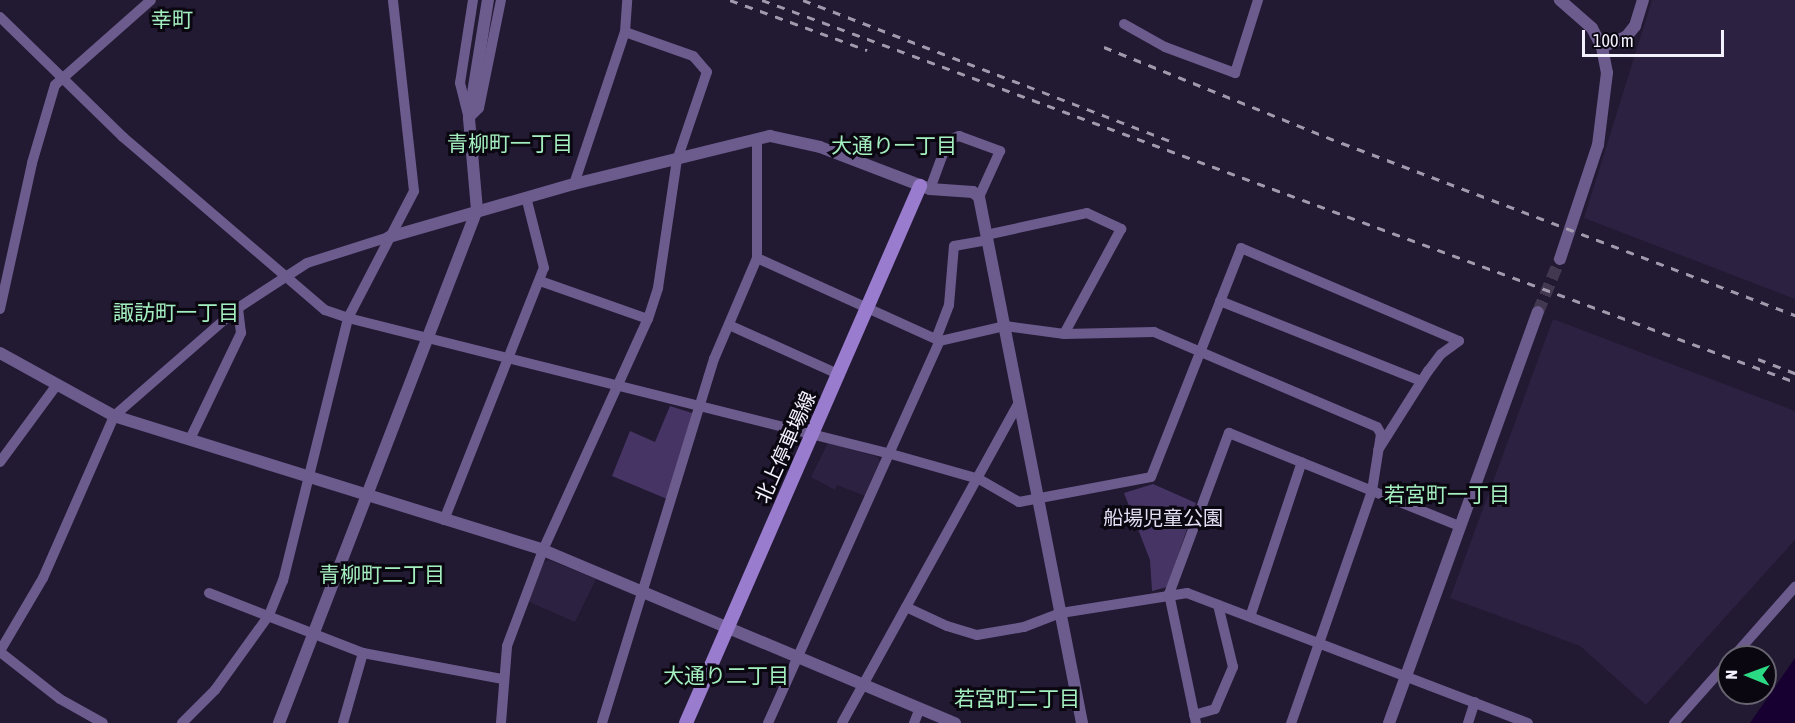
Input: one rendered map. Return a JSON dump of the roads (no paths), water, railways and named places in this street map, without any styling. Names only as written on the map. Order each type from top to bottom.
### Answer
[{"type":"main road","name":"北上停車場線","points":[[686,723],[867,308],[925,188]]},
{"type":"street","points":[[0,309],[32,163],[55,85],[151,0]]},
{"type":"street","points":[[182,723],[215,690],[269,615],[283,581],[348,318],[414,191],[415,176],[393,0]]},
{"type":"street","points":[[279,723],[477,210],[469,118],[460,83],[473,0]]},
{"type":"street","points":[[469,118],[488,0]]},
{"type":"street","points":[[469,118],[479,108],[501,0]]},
{"type":"street","points":[[574,184],[624,32],[627,0]]},
{"type":"street","points":[[1124,24],[1165,47],[1235,73],[1258,0]]},
{"type":"street","points":[[1560,0],[1585,20],[1602,47],[1606,100],[1598,145],[1560,259]]},
{"type":"street","points":[[1602,47],[1626,37],[1635,26],[1643,0]]},
{"type":"street","points":[[0,17],[123,137],[325,310],[348,318],[427,340],[618,384],[891,454],[979,479],[1019,502],[1151,477],[1241,248],[1459,341],[1441,354],[1421,381],[1378,450]]},
{"type":"street","points":[[501,723],[502,679],[507,645],[543,550],[648,319],[658,288],[677,160],[707,72],[693,56],[624,32]]},
{"type":"street","points":[[103,723],[60,699],[0,651],[43,578],[114,416],[238,308],[307,263],[477,210],[770,136],[820,147],[925,188],[963,190],[979,196]]},
{"type":"street","points":[[925,188],[948,140],[959,136],[1000,150],[979,196],[1082,723]]},
{"type":"street","points":[[602,723],[714,358],[758,258],[758,140]]},
{"type":"street","points":[[444,520],[544,268],[526,197]]},
{"type":"street","points":[[768,723],[796,657],[891,454],[938,340],[949,305],[954,246],[1087,213],[1121,229],[1064,334]]},
{"type":"street","points":[[758,258],[938,340],[1005,326],[1064,334],[1141,330],[1377,427],[1378,450],[1372,491],[1291,723]]},
{"type":"street","points":[[540,281],[648,319]]},
{"type":"street","points":[[1220,301],[1421,381]]},
{"type":"street","points":[[190,439],[241,333],[238,308]]},
{"type":"street","points":[[1389,723],[1538,312]]},
{"type":"street","points":[[729,325],[838,374]]},
{"type":"street","points":[[0,353],[114,416],[311,474],[444,520],[543,550],[955,723]]},
{"type":"street","points":[[0,462],[56,386]]},
{"type":"street","points":[[842,723],[979,479],[1019,402]]},
{"type":"street","points":[[1218,604],[1233,667],[1215,709],[1195,719],[1169,594],[1230,433],[1459,526]]},
{"type":"street","points":[[1251,614],[1302,462]]},
{"type":"street","points":[[1743,645],[1795,587]]},
{"type":"street","points":[[208,593],[363,653],[502,679]]},
{"type":"street","points":[[906,607],[947,626],[977,635],[1024,627],[1060,613],[1153,600],[1169,594],[1187,593],[1251,614],[1528,723]]},
{"type":"street","points":[[343,723],[363,653]]},
{"type":"street","points":[[1674,723],[1717,675]]},
{"type":"street","points":[[1468,723],[1475,702]]},
{"type":"street","points":[[914,723],[920,708]]},
{"type":"tunnel","points":[[1538,312],[1560,259]]},
{"type":"railway","points":[[730,0],[867,50]]},
{"type":"railway","points":[[762,0],[1795,382]]},
{"type":"railway","points":[[803,0],[1170,141]]},
{"type":"railway","points":[[1104,47],[1342,143],[1795,315]]},
{"type":"railway","points":[[1758,359],[1795,373]]},
{"type":"district","name":"幸町","points":[[172,19]]},
{"type":"district","name":"青柳町一丁目","points":[[510,143]]},
{"type":"district","name":"大通り一丁目","points":[[894,145]]},
{"type":"district","name":"諏訪町一丁目","points":[[176,312]]},
{"type":"district","name":"若宮町一丁目","points":[[1447,494]]},
{"type":"district","name":"青柳町二丁目","points":[[382,574]]},
{"type":"district","name":"大通り二丁目","points":[[726,675]]},
{"type":"district","name":"若宮町二丁目","points":[[1017,698]]},
{"type":"park label","name":"船場児童公園","points":[[1163,517]]}]
